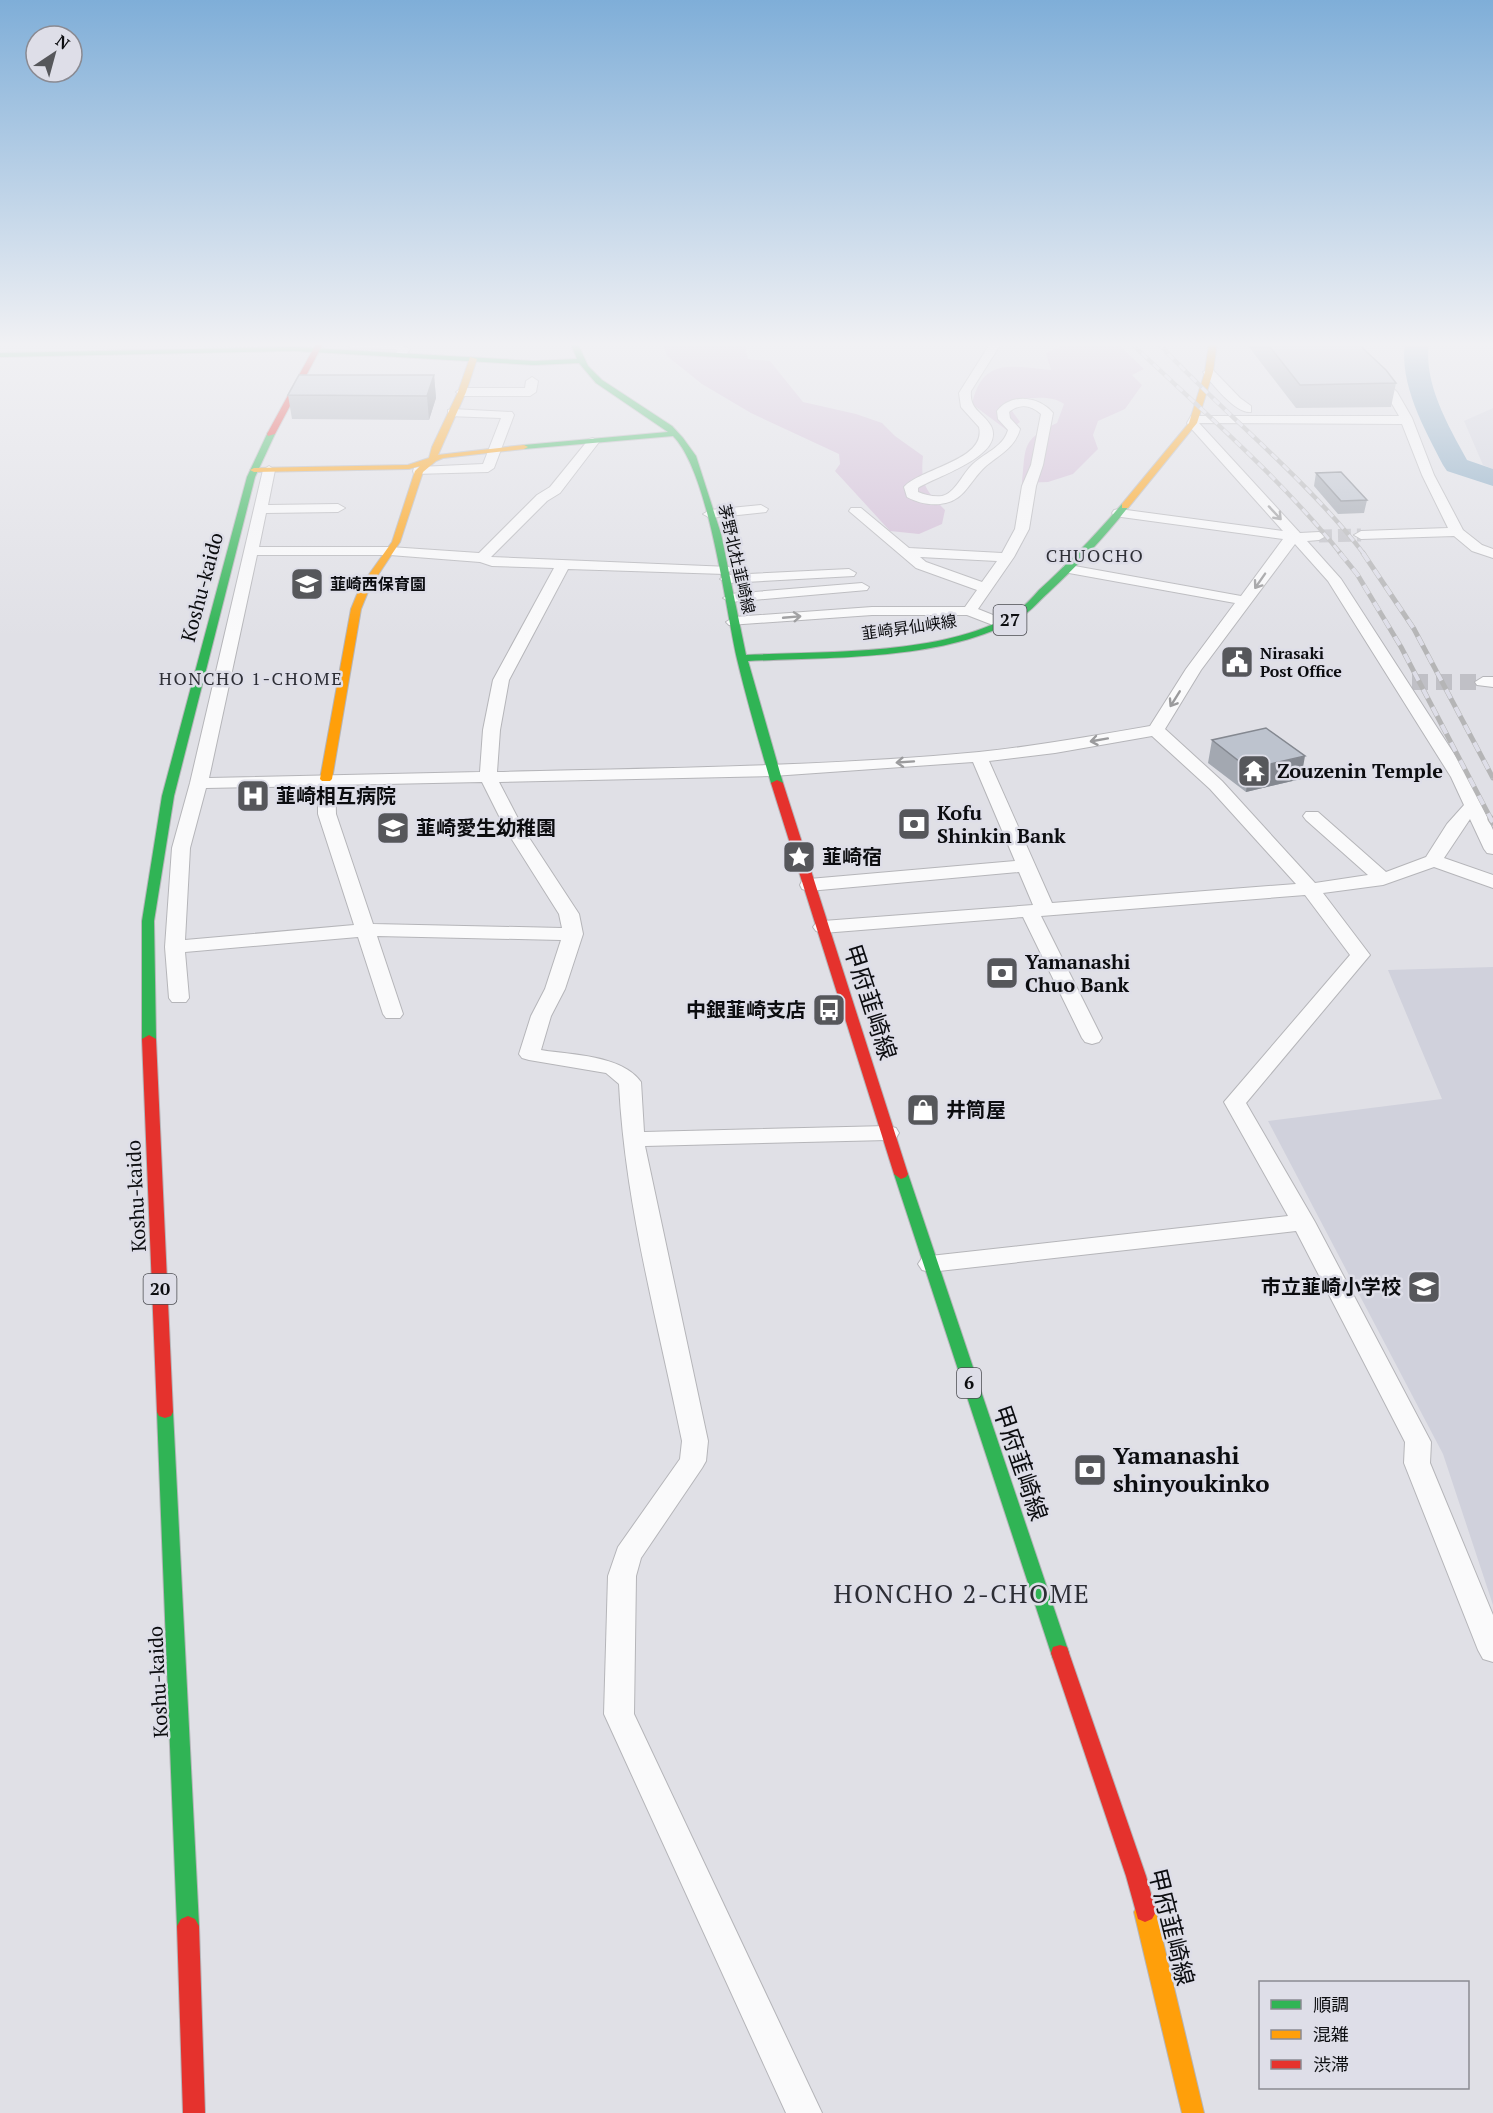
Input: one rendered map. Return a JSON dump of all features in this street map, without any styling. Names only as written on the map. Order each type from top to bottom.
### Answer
[{"type":"main road","name":"Koshu-kaido","points":[[194,2113],[189,1944],[148,1036],[148,921],[168,796],[261,470],[275,441]]},
{"type":"main road","points":[[326,779],[356,609],[365,587],[396,542],[419,471],[434,459],[439,441]]},
{"type":"main road","points":[[261,470],[409,467],[434,459],[494,449],[607,441]]},
{"type":"main road","name":"茅野北杜韮崎線","points":[[680,441],[690,453],[710,514],[744,658]]},
{"type":"main road","name":"韮崎昇仙峡線","points":[[744,658],[893,649],[944,643],[1003,624],[1030,606],[1069,568],[1119,513],[1178,441]]},
{"type":"main road","name":"甲府韮崎線","points":[[744,658],[773,771],[930,1264],[1136,1876],[1193,2113]]},
{"type":"street","points":[[419,471],[488,468],[497,441]]},
{"type":"street","points":[[983,441],[982,446],[963,462],[923,477],[911,487],[912,494],[926,500],[939,501],[954,496],[976,468],[1009,441]]},
{"type":"street","points":[[969,611],[1008,558],[1022,529],[1029,486],[1042,441]]},
{"type":"street","points":[[1211,441],[1334,579],[1406,682],[1460,777],[1493,849]]},
{"type":"street","points":[[1414,441],[1428,475],[1457,532],[1477,548],[1493,555]]},
{"type":"street","points":[[482,558],[542,498],[555,490],[593,442]]},
{"type":"street","points":[[179,998],[175,947],[181,848],[200,783],[260,509],[261,470]]},
{"type":"street","points":[[260,509],[338,508]]},
{"type":"street","points":[[710,514],[761,509]]},
{"type":"street","points":[[856,511],[921,565],[985,588]]},
{"type":"street","points":[[1119,513],[1297,537],[1319,536]]},
{"type":"street","points":[[1361,535],[1457,532]]},
{"type":"street","points":[[200,783],[773,771],[979,757],[1055,748],[1156,730],[1194,669],[1287,543],[1297,537]]},
{"type":"street","points":[[251,551],[390,550],[482,558],[492,562],[563,564],[726,575],[849,573]]},
{"type":"street","points":[[906,552],[1008,558]]},
{"type":"street","points":[[563,564],[501,680],[495,698],[489,777],[500,806],[569,914],[573,934],[555,989],[541,1016],[529,1054],[612,1068],[630,1082],[633,1139],[695,1441],[693,1461],[628,1556],[622,1576],[619,1714],[804,2113]]},
{"type":"street","points":[[1069,568],[1246,601]]},
{"type":"street","points":[[730,598],[862,587]]},
{"type":"street","points":[[734,622],[872,610],[969,611],[1003,624]]},
{"type":"street","points":[[1156,730],[1216,785],[1310,889],[1359,955],[1235,1102],[1303,1222],[1418,1443],[1417,1463],[1493,1650]]},
{"type":"street","points":[[979,757],[1026,866],[1037,911],[1092,1038]]},
{"type":"street","points":[[326,779],[327,814],[393,1014]]},
{"type":"street","points":[[1433,861],[1453,828],[1473,806]]},
{"type":"street","points":[[1312,816],[1383,879]]},
{"type":"street","points":[[823,927],[1310,889],[1383,879],[1433,861],[1493,882]]},
{"type":"street","points":[[809,885],[1026,866]]},
{"type":"street","points":[[175,947],[367,930],[573,934]]},
{"type":"street","points":[[633,1139],[888,1132]]},
{"type":"street","points":[[930,1264],[1303,1222]]},
{"type":"shaded area","points":[[810,441],[901,441],[923,456],[922,474],[926,486],[945,510],[942,524],[919,534],[890,531],[835,471],[840,464],[839,454]]},
{"type":"shaded area","points":[[1031,441],[1095,441],[1098,449],[1073,474],[1048,482],[1022,483],[1025,452]]},
{"type":"shaded area","points":[[1472,441],[1493,441],[1493,469],[1483,465]]},
{"type":"shaded area","name":"市立韮崎小学校","points":[[1493,967],[1493,1605],[1443,1454],[1268,1121],[1442,1099],[1388,970]]},
{"type":"building","points":[[1341,472],[1367,500],[1341,501],[1316,473]]},
{"type":"building","points":[[1266,728],[1305,756],[1249,769],[1212,740]]},
{"type":"waterway","points":[[1444,441],[1456,465],[1493,478]]},
{"type":"tunnel","points":[[1319,536],[1361,535]]},
{"type":"tunnel","points":[[1412,682],[1483,682]]},
{"type":"railway","points":[[1234,441],[1292,498],[1341,554]]},
{"type":"railway","points":[[1257,441],[1316,498],[1364,554]]},
{"type":"railway","points":[[1340,553],[1357,574],[1401,647],[1492,821]]},
{"type":"railway","points":[[1363,553],[1414,629],[1493,778]]},
{"type":"traffic: fast","points":[[149,1039],[148,921],[168,796],[251,477],[268,441]]},
{"type":"traffic: fast","points":[[524,447],[598,441]]},
{"type":"traffic: fast","points":[[681,441],[692,456],[707,500],[753,702],[777,783]]},
{"type":"traffic: fast","points":[[744,658],[847,653],[922,646],[957,639],[989,629],[1023,612],[1063,574],[1125,506]]},
{"type":"traffic: fast","points":[[901,1174],[1060,1653]]},
{"type":"traffic: fast","points":[[165,1412],[188,1926]]},
{"type":"traffic: slow","points":[[326,779],[356,609],[365,587],[396,542],[419,471],[433,459],[439,441]]},
{"type":"traffic: slow","points":[[1125,506],[1179,441]]},
{"type":"traffic: slow","points":[[254,470],[409,467],[442,456],[524,447]]},
{"type":"traffic: slow","points":[[1145,1912],[1193,2113]]},
{"type":"traffic: jam","points":[[777,783],[901,1174]]},
{"type":"traffic: jam","points":[[149,1039],[165,1412]]},
{"type":"traffic: jam","points":[[1060,1653],[1136,1876],[1145,1912]]},
{"type":"traffic: jam","points":[[188,1926],[194,2113]]},
{"type":"place","name":"韮崎西保育園","points":[[307,584]]},
{"type":"place","name":"Nirasaki Post Office","points":[[1237,662]]},
{"type":"place","name":"Zouzenin Temple","points":[[1254,771]]},
{"type":"place","name":"韮崎相互病院","points":[[253,796]]},
{"type":"place","name":"Kofu Shinkin Bank","points":[[914,824]]},
{"type":"place","name":"韮崎愛生幼稚園","points":[[393,828]]},
{"type":"place","name":"韮崎宿","points":[[799,857]]},
{"type":"place","name":"Yamanashi Chuo Bank","points":[[1002,973]]},
{"type":"place","name":"中銀韮崎支店","points":[[829,1010]]},
{"type":"place","name":"井筒屋","points":[[923,1110]]},
{"type":"place","name":"市立韮崎小学校","points":[[1424,1287]]},
{"type":"place","name":"Yamanashi shinyoukinko","points":[[1090,1470]]},
{"type":"district","name":"CHUOCHO","points":[[1095,556]]},
{"type":"district","name":"HONCHO 1-CHOME","points":[[251,679]]},
{"type":"district","name":"HONCHO 2-CHOME","points":[[962,1594]]}]
